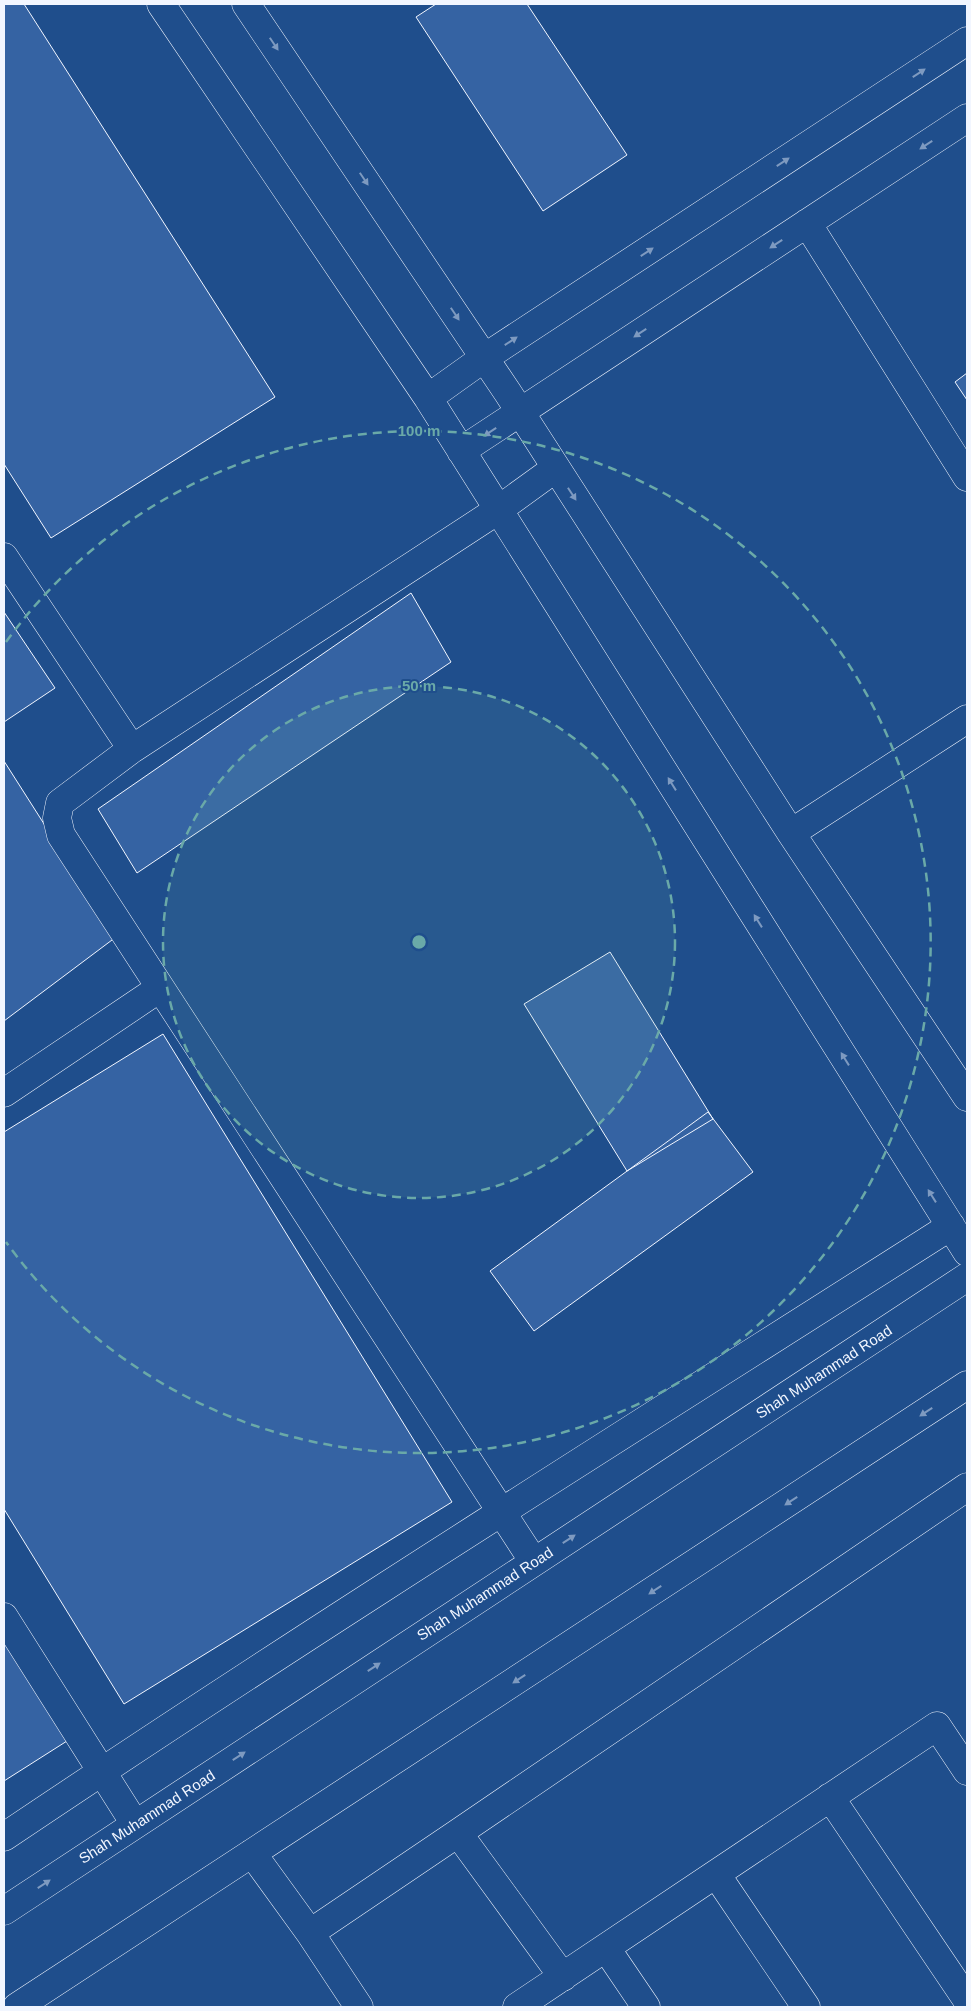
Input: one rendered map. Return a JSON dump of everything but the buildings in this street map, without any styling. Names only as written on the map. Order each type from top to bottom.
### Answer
[{"type":"street","points":[[161,4],[428,398],[967,1252]]},
{"type":"street","points":[[246,4],[520,412],[791,833],[967,1098]]},
{"type":"street","points":[[428,398],[484,358],[967,41]]},
{"type":"street","points":[[461,451],[967,118]]},
{"type":"street","points":[[807,224],[967,477]]},
{"type":"street","points":[[534,1562],[60,835],[57,818],[60,803],[132,750],[498,510],[556,468]]},
{"type":"street","points":[[4,557],[132,750]]},
{"type":"street","points":[[791,833],[967,719]]},
{"type":"street","points":[[4,1093],[160,988]]},
{"type":"street","points":[[4,1837],[101,1771],[502,1512],[951,1226]]},
{"type":"street","name":"Shah Muhammad Road","points":[[4,1911],[967,1277]]},
{"type":"street","points":[[17,2007],[967,1385]]},
{"type":"street","points":[[310,1933],[967,1487]]},
{"type":"street","points":[[4,1617],[135,1824]]},
{"type":"street","points":[[517,2007],[937,1726],[967,1771]]},
{"type":"street","points":[[830,1797],[967,2000]]},
{"type":"street","points":[[458,1833],[562,1977]]},
{"type":"street","points":[[252,1854],[310,1933],[359,2007]]},
{"type":"street","points":[[716,1874],[806,2007]]},
{"type":"street","points":[[606,1948],[646,2007]]}]
